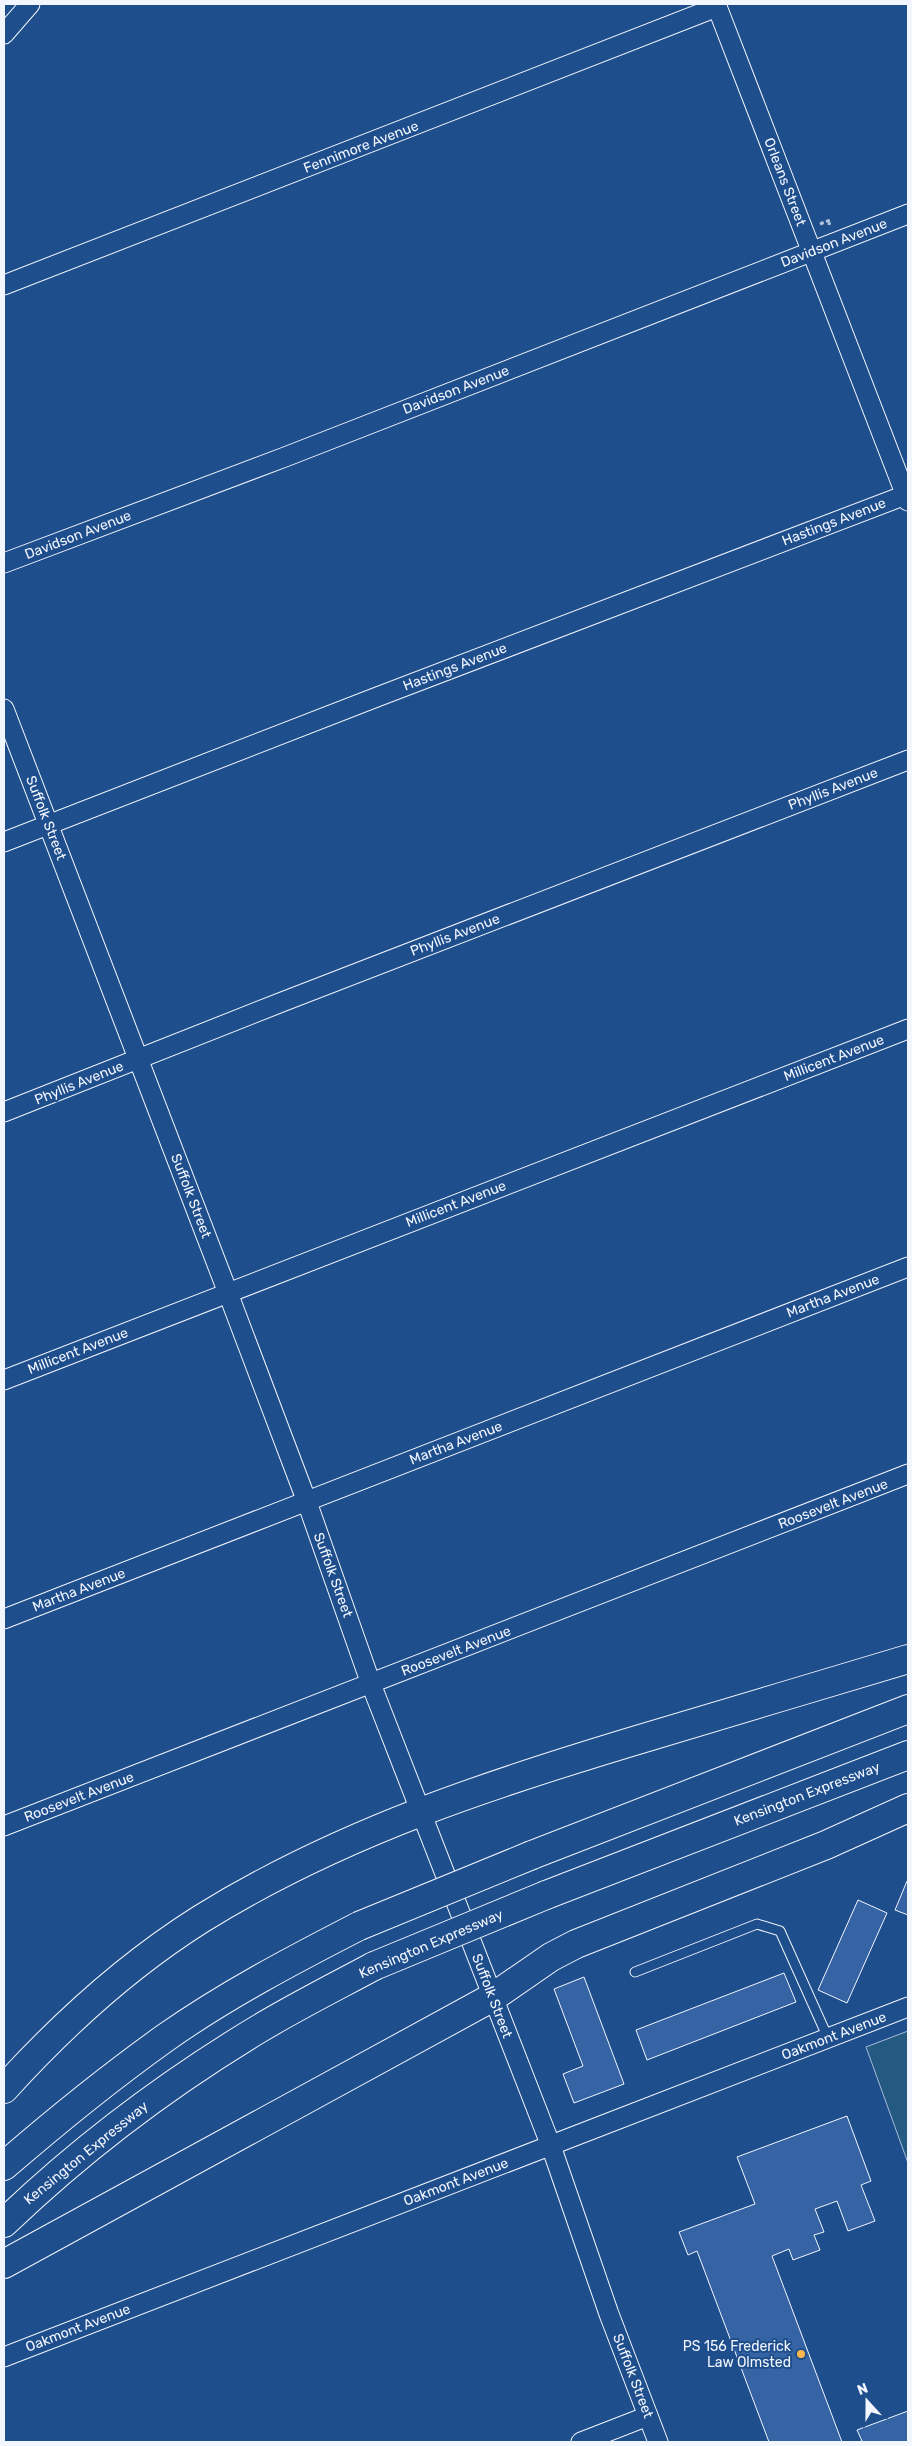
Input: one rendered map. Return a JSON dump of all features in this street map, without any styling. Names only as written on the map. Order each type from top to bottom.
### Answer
[{"type":"highway","points":[[4,2089],[38,2052],[84,2009],[142,1960],[200,1920],[263,1884],[325,1852],[420,1811],[554,1764],[908,1659]]},
{"type":"highway","points":[[4,2166],[73,2106],[166,2037],[260,1978],[359,1926],[532,1855],[908,1709]]},
{"type":"highway","name":"Kensington Expressway","points":[[4,2223],[42,2186],[119,2123],[194,2070],[259,2029],[374,1966],[546,1895],[908,1755]]},
{"type":"highway","points":[[4,2264],[493,1997],[551,1957],[576,1944],[826,1845],[908,1808]]},
{"type":"street","points":[[4,34],[30,5]]},
{"type":"street","name":"Orleans Street","points":[[717,6],[907,496]]},
{"type":"street","name":"Fennimore Avenue","points":[[4,285],[717,6]]},
{"type":"street","name":"Davidson Avenue","points":[[4,563],[294,453],[908,214]]},
{"type":"street","name":"Hastings Avenue","points":[[4,842],[907,496]]},
{"type":"street","name":"Suffolk Street","points":[[4,710],[228,1293],[371,1684],[550,2146],[609,2314],[658,2442]]},
{"type":"street","name":"Phyllis Avenue","points":[[4,1112],[908,760]]},
{"type":"street","name":"Millicent Avenue","points":[[4,1380],[908,1030]]},
{"type":"street","name":"Martha Avenue","points":[[4,1619],[908,1267]]},
{"type":"street","name":"Roosevelt Avenue","points":[[4,1826],[908,1474]]},
{"type":"street","name":"Oakmont Avenue","points":[[4,2357],[908,2007]]},
{"type":"street","points":[[581,2442],[648,2416]]},
{"type":"lane","points":[[635,1972],[757,1924],[780,1931],[828,2038]]},
{"type":"shaded area","points":[[908,2031],[908,2163],[866,2047]]},
{"type":"building","points":[[908,1881],[908,1915],[895,1910]]},
{"type":"building","points":[[858,1900],[887,1913],[847,2003],[818,1990]]},
{"type":"building","points":[[784,1973],[796,2002],[647,2060],[636,2030]]},
{"type":"building","points":[[584,1977],[624,2084],[574,2103],[563,2074],[583,2066],[554,1989]]},
{"type":"building","points":[[847,2116],[871,2181],[861,2185],[875,2221],[848,2231],[837,2201],[815,2209],[824,2232],[814,2235],[820,2250],[793,2260],[789,2249],[772,2256],[842,2442],[769,2442],[697,2251],[688,2255],[679,2232],[755,2204],[737,2157]]},
{"type":"building","points":[[908,2411],[908,2442],[858,2442],[862,2441],[857,2430]]},
{"type":"place","name":"PS 156 Frederick Law Olmsted","points":[[801,2354]]}]
